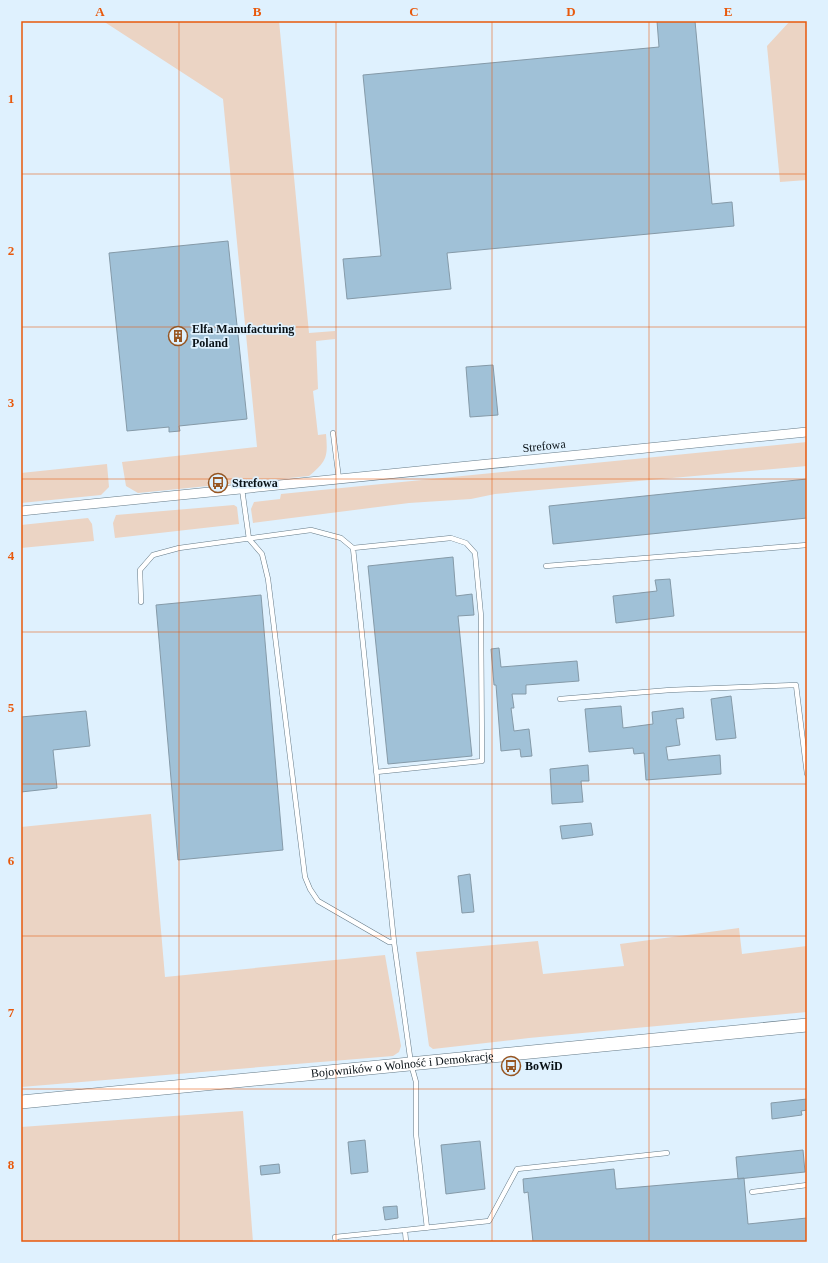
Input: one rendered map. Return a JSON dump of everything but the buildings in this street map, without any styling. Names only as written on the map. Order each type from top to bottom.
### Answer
[{"type":"main road","name":"Bojowników o Wolność i Demokrację","points":[[21,1102],[807,1025]]},
{"type":"street","name":"Strefowa","points":[[21,512],[807,432]]},
{"type":"lane","points":[[333,433],[339,479]]},
{"type":"lane","points":[[242,489],[248,539],[262,554],[268,579],[305,877],[310,889],[318,901],[390,942],[394,942]]},
{"type":"lane","points":[[141,602],[140,570],[153,555],[179,548],[311,530],[341,538],[353,548],[394,942],[411,1064],[416,1082],[416,1134],[427,1228]]},
{"type":"lane","points":[[353,548],[452,538],[466,543],[475,553],[481,616],[482,761],[376,772]]},
{"type":"lane","points":[[546,566],[807,545]]},
{"type":"lane","points":[[560,699],[670,690],[796,685],[807,774]]},
{"type":"lane","points":[[336,1242],[335,1237],[488,1221],[518,1169],[667,1153]]},
{"type":"lane","points":[[752,1192],[807,1185]]},
{"type":"lane","points":[[405,1230],[406,1242]]},
{"type":"shaded area","points":[[103,21],[279,21],[309,333],[335,331],[335,339],[316,341],[318,389],[313,391],[318,435],[326,434],[327,448],[323,462],[309,476],[138,493],[126,486],[122,462],[257,447],[223,99]]},
{"type":"shaded area","points":[[790,21],[807,21],[807,180],[780,182],[767,46]]},
{"type":"shaded area","points":[[807,442],[807,466],[495,494],[471,499],[409,503],[253,523],[251,509],[254,502],[280,499],[281,494]]},
{"type":"shaded area","points":[[107,464],[109,487],[101,495],[21,503],[21,473]]},
{"type":"shaded area","points":[[234,505],[237,507],[239,524],[115,538],[113,523],[116,515]]},
{"type":"shaded area","points":[[88,518],[92,524],[94,541],[21,548],[21,525]]},
{"type":"shaded area","points":[[151,814],[165,977],[385,955],[401,1046],[399,1052],[393,1056],[21,1087],[21,827]]},
{"type":"shaded area","points":[[739,928],[742,954],[807,946],[807,1012],[529,1038],[433,1049],[429,1046],[416,952],[538,941],[543,974],[624,966],[620,944]]},
{"type":"shaded area","points":[[243,1111],[253,1242],[21,1242],[21,1127]]},
{"type":"place","name":"Elfa Manufacturing Poland","points":[[178,336]]},
{"type":"place","name":"Strefowa","points":[[218,483]]},
{"type":"place","name":"BoWiD","points":[[511,1066]]}]
